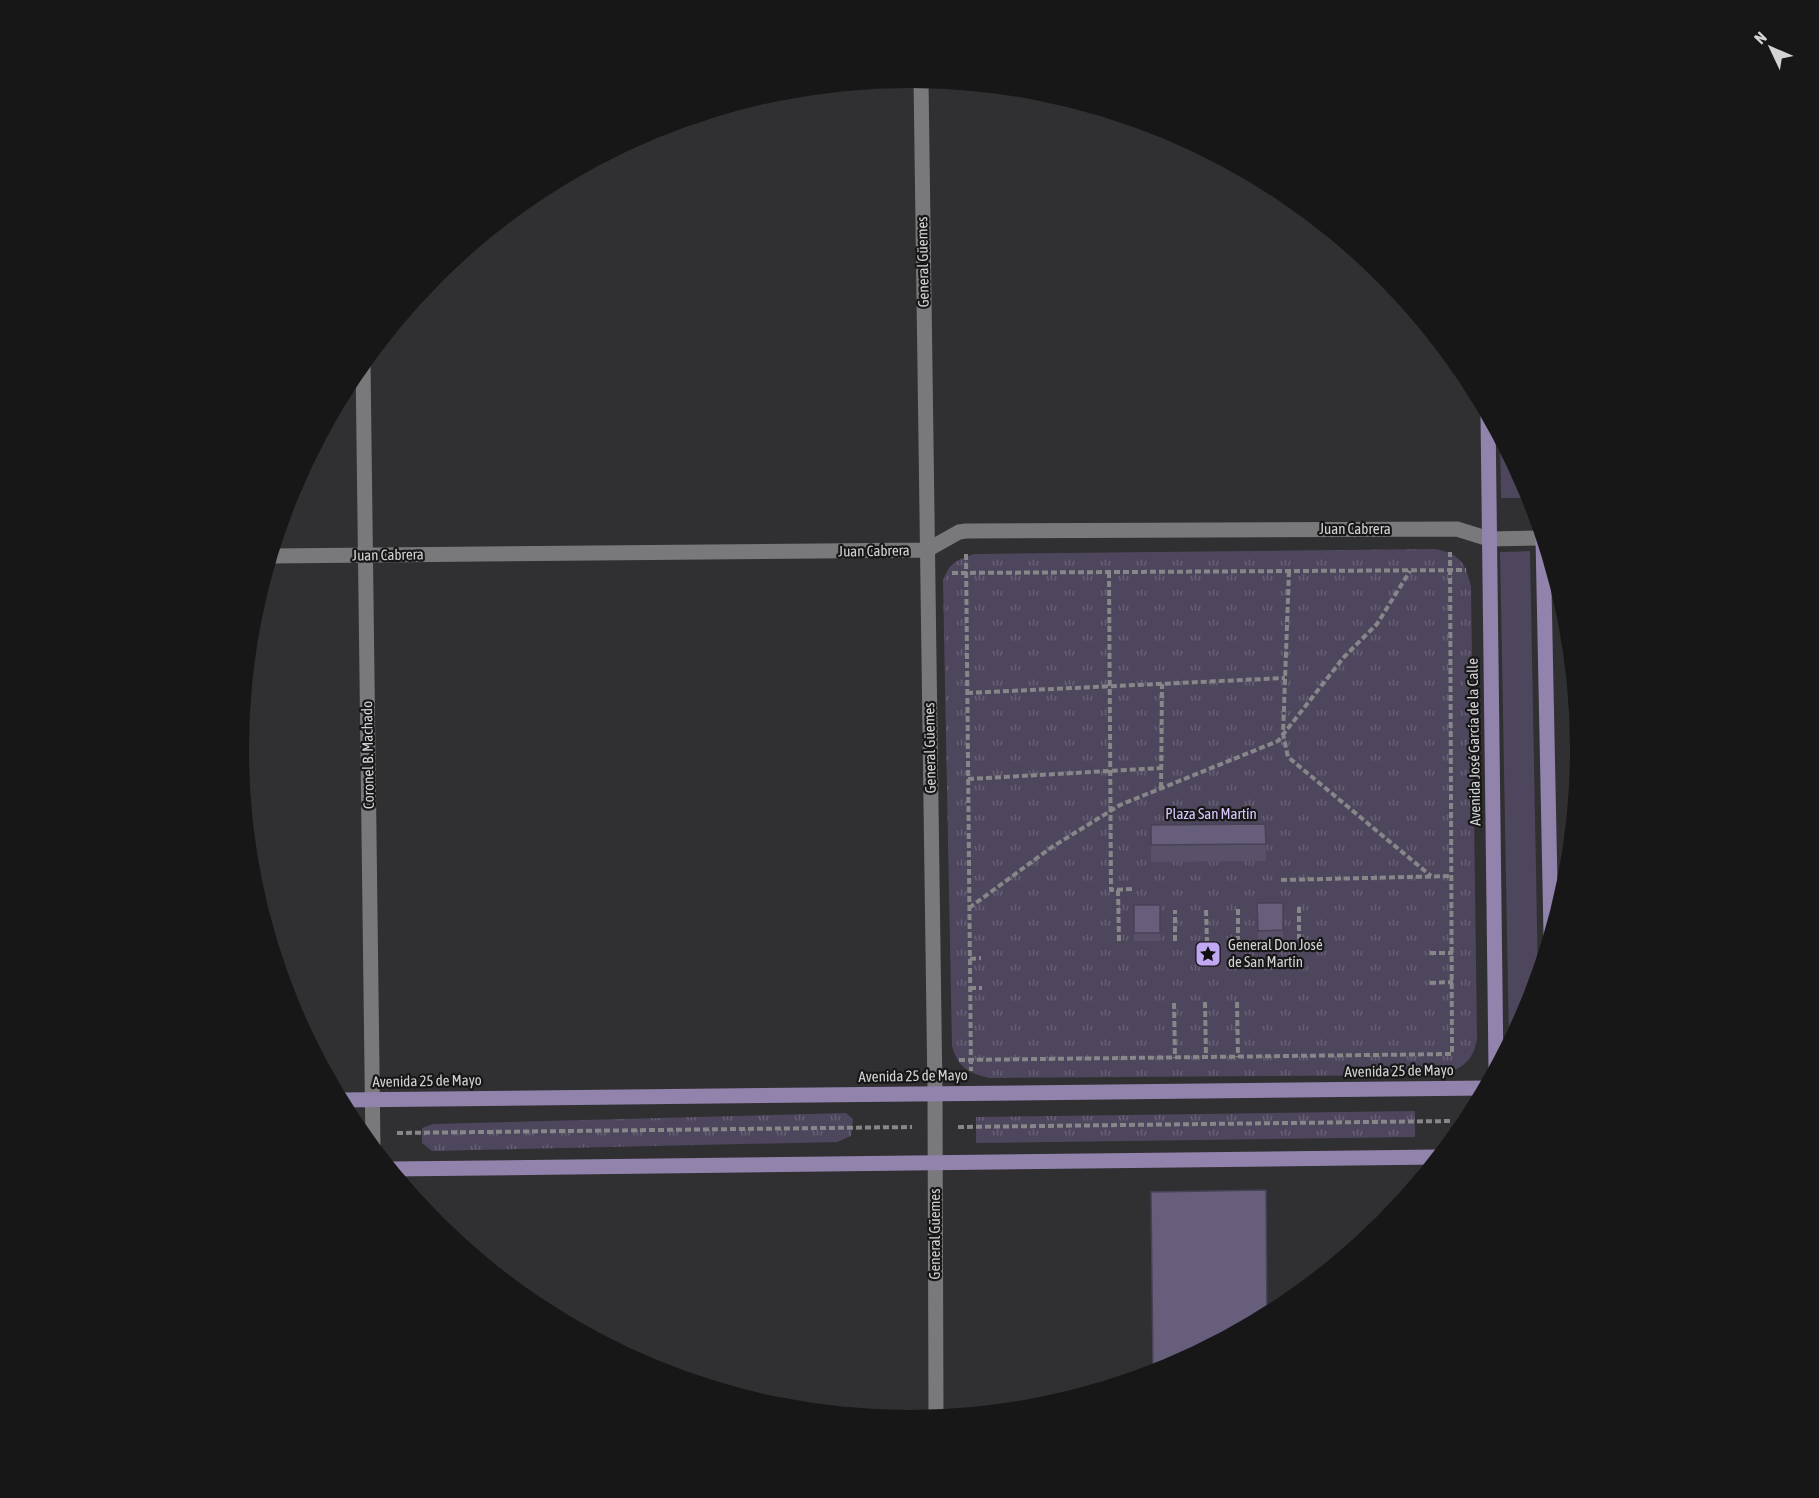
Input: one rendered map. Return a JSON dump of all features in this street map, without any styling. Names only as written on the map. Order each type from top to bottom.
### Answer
[{"type":"main road","name":"Avenida José García de la Calle","points":[[1488,431],[1496,1053]]},
{"type":"main road","points":[[1544,566],[1550,906]]},
{"type":"main road","name":"Avenida 25 de Mayo","points":[[350,1100],[1476,1088]]},
{"type":"main road","points":[[400,1169],[1429,1157]]},
{"type":"street","name":"General Güemes","points":[[921,89],[935,1094],[936,1409]]},
{"type":"street","name":"Coronel B. Machado","points":[[363,377],[373,1134]]},
{"type":"street","name":"Juan Cabrera","points":[[278,556],[927,550],[959,532],[966,531],[1450,529],[1489,539],[1535,538]]},
{"type":"path","points":[[934,1060],[1452,1054],[1450,529]]},
{"type":"path","points":[[966,531],[971,1093]]},
{"type":"path","points":[[927,573],[1490,570]]},
{"type":"path","points":[[1289,571],[1283,734],[1288,757],[1431,876]]},
{"type":"path","points":[[969,908],[1052,847],[1110,811],[1278,741],[1344,657],[1377,624],[1410,571]]},
{"type":"path","points":[[1109,572],[1111,890],[1134,889]]},
{"type":"path","points":[[967,693],[1285,678]]},
{"type":"path","points":[[1161,788],[1162,684]]},
{"type":"path","points":[[968,779],[1162,768]]},
{"type":"path","points":[[1281,880],[1452,876]]},
{"type":"path","points":[[1118,890],[1119,942]]},
{"type":"path","points":[[1299,907],[1299,939]]},
{"type":"path","points":[[1238,909],[1238,940]]},
{"type":"path","points":[[1175,910],[1175,942]]},
{"type":"path","points":[[1206,910],[1207,941]]},
{"type":"path","points":[[1430,953],[1453,953]]},
{"type":"path","points":[[970,958],[981,958]]},
{"type":"path","points":[[1430,983],[1453,982]]},
{"type":"path","points":[[970,988],[982,988]]},
{"type":"path","points":[[1205,1002],[1206,1058]]},
{"type":"path","points":[[1237,1002],[1238,1057]]},
{"type":"path","points":[[1174,1003],[1174,1058]]},
{"type":"path","points":[[378,1141],[934,1127],[1452,1121]]},
{"type":"green space","points":[[1500,454],[1521,498],[1501,498]]},
{"type":"green space","name":"Plaza San Martín","points":[[1434,549],[1449,553],[1460,560],[1471,586],[1477,1039],[1468,1060],[1452,1071],[1437,1075],[989,1078],[965,1068],[957,1059],[952,1046],[943,581],[951,566],[958,560],[974,554]]},
{"type":"green space","points":[[1530,551],[1538,952],[1509,1026],[1500,552]]},
{"type":"green space","points":[[1415,1111],[1415,1137],[976,1143],[976,1117]]},
{"type":"green space","points":[[846,1113],[853,1119],[851,1136],[837,1142],[432,1151],[422,1143],[422,1128],[433,1124]]},
{"type":"building","points":[[1265,824],[1266,844],[1151,845],[1151,825]]},
{"type":"building","points":[[1257,903],[1283,903],[1283,930],[1258,931]]},
{"type":"building","points":[[1134,905],[1160,905],[1160,933],[1134,933]]},
{"type":"building","points":[[1266,1190],[1267,1304],[1202,1341],[1153,1362],[1151,1192]]},
{"type":"place","name":"General Don José de San Martín","points":[[1208,954]]}]
